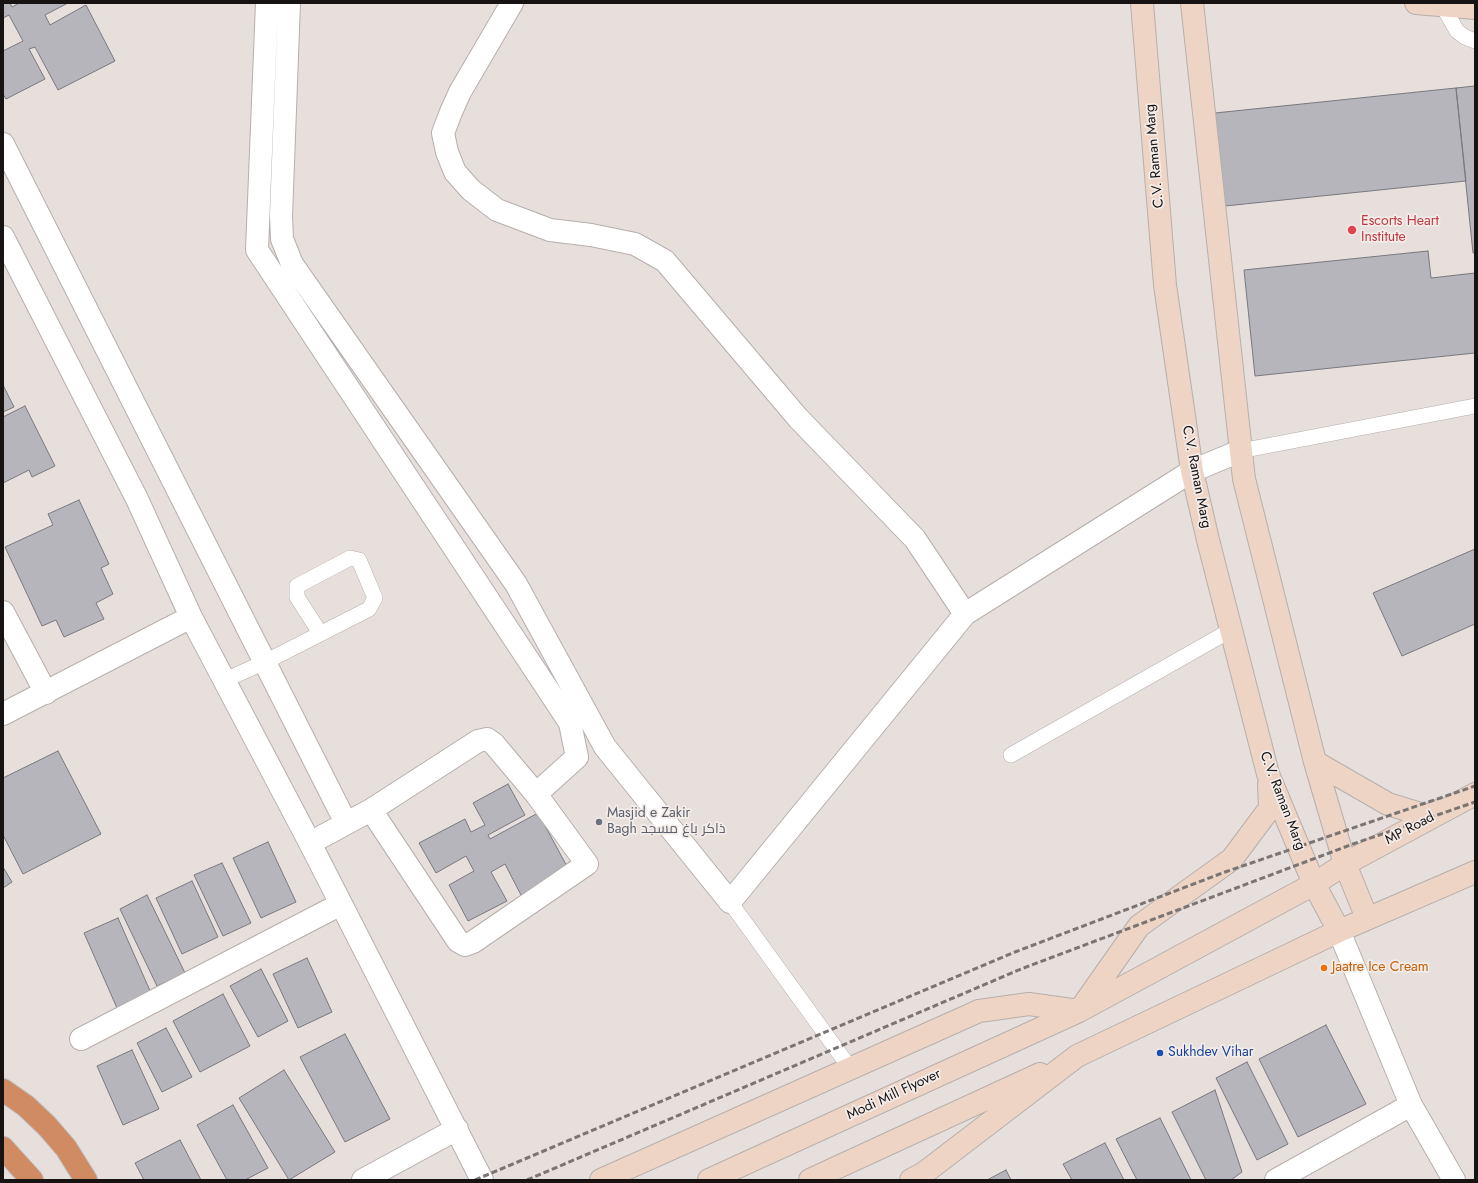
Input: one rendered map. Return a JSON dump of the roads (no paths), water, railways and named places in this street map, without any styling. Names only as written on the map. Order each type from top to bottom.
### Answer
[{"type":"highway","points":[[3,1090],[26,1106],[47,1126],[66,1148],[86,1180]]},
{"type":"highway","points":[[3,1148],[32,1180]]},
{"type":"main road","name":"C.V. Raman Marg","points":[[1142,3],[1165,285],[1192,471],[1268,774],[1314,884],[1339,930]]},
{"type":"main road","points":[[1192,3],[1244,479],[1315,762],[1344,864],[1367,918]]},
{"type":"main road","points":[[1416,3],[1475,8]]},
{"type":"main road","points":[[1315,762],[1388,804],[1427,816],[1475,793]]},
{"type":"main road","points":[[601,1180],[979,1011],[1029,1004],[1079,1011],[1139,926],[1232,859],[1270,808],[1268,774]]},
{"type":"main road","name":"MP Road","points":[[1314,884],[1344,864],[1475,793]]},
{"type":"main road","points":[[810,1180],[1077,1056],[1339,930],[1475,872]]},
{"type":"main road","name":"Modi Mill Flyover","points":[[709,1180],[1079,1011],[1314,884]]},
{"type":"main road","points":[[911,1180],[924,1173],[1077,1056]]},
{"type":"street","points":[[267,3],[257,250],[570,723],[577,757],[536,794]]},
{"type":"street","points":[[289,3],[281,216],[282,239],[292,264],[516,584],[605,747],[730,902],[965,614],[1192,471],[1240,451]]},
{"type":"street","points":[[512,3],[450,112],[443,133],[447,152],[455,172],[471,190],[497,210],[550,230],[591,235],[635,244],[665,261],[798,418],[915,539],[965,614]]},
{"type":"street","points":[[3,144],[346,823]]},
{"type":"street","points":[[3,237],[137,499],[191,617],[310,844],[482,1180]]},
{"type":"street","points":[[3,612],[46,693]]},
{"type":"street","points":[[3,714],[191,617]]},
{"type":"street","points":[[310,844],[371,810],[478,741],[487,738],[494,744],[536,794],[587,864],[473,942],[465,945],[458,941],[371,810]]},
{"type":"street","points":[[81,1039],[341,904]]},
{"type":"street","points":[[1339,930],[1411,1105],[1454,1180]]},
{"type":"street","points":[[1276,1180],[1411,1105]]},
{"type":"street","points":[[363,1180],[457,1129]]},
{"type":"lane","points":[[1442,5],[1457,31],[1465,37],[1475,41]]},
{"type":"lane","points":[[1240,451],[1475,406]]},
{"type":"lane","points":[[225,680],[265,662],[369,609],[375,598],[359,560],[350,558],[297,586],[296,597],[320,633]]},
{"type":"lane","points":[[1012,755],[1231,630]]},
{"type":"lane","points":[[730,902],[850,1068]]},
{"type":"railway","points":[[475,1180],[1015,952],[1225,872],[1475,786]]},
{"type":"railway","points":[[527,1180],[1021,969],[1353,844],[1475,802]]},
{"type":"place","name":"Escorts Heart Institute","points":[[1352,230]]},
{"type":"place","name":"Masjid e Zakir Bagh ذاکر باغ مسجد","points":[[599,822]]},
{"type":"place","name":"Jaatre Ice Cream","points":[[1324,968]]},
{"type":"place","name":"Sukhdev Vihar","points":[[1160,1053]]}]
